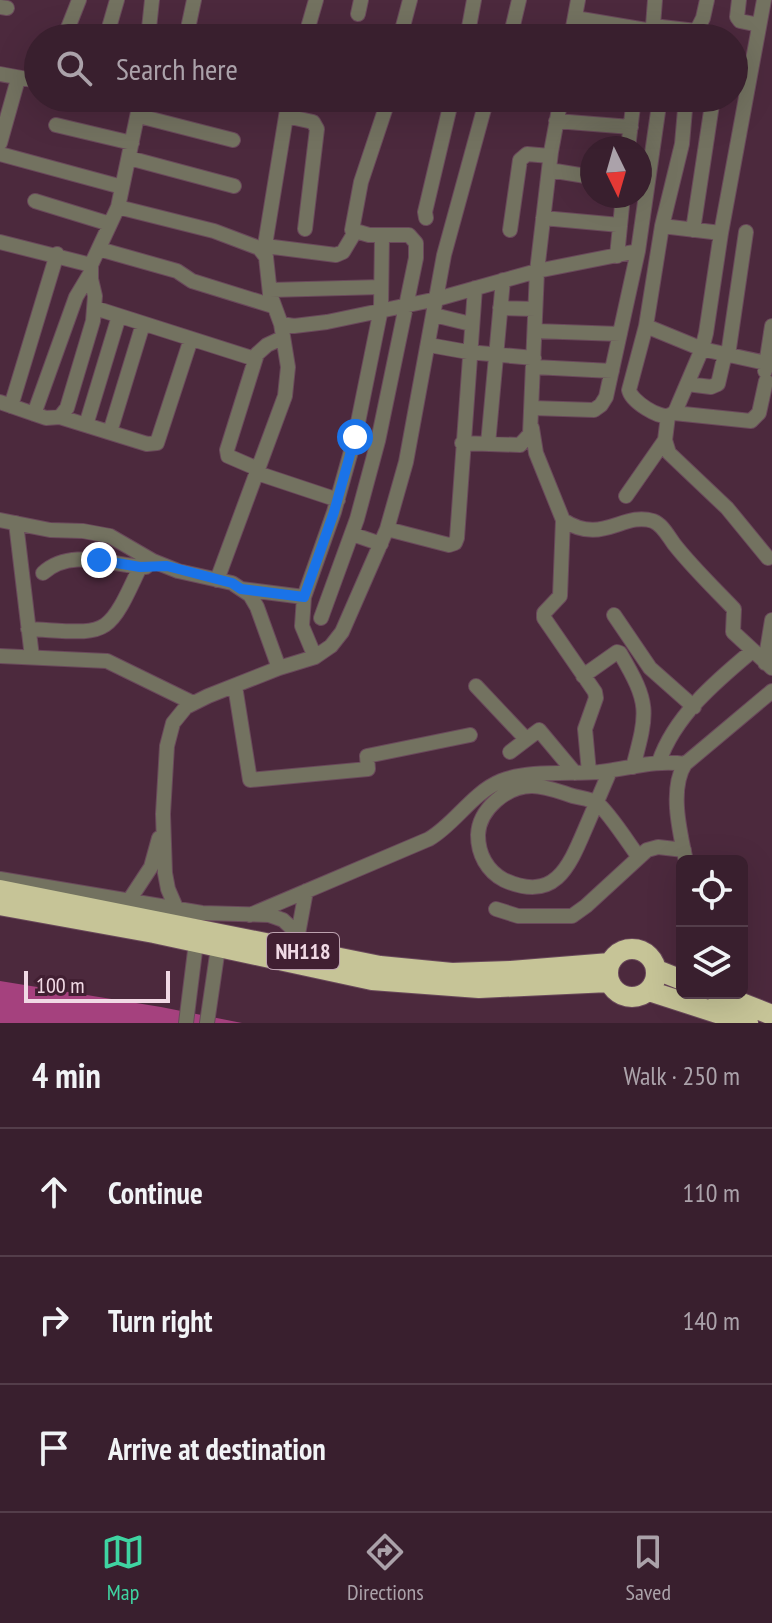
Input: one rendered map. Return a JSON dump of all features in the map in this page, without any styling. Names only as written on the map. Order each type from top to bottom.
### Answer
[{"type":"highway","name":"NH118","points":[[0,890],[380,966],[452,973],[610,973]]},
{"type":"highway","name":"NH118","points":[[0,905],[335,973],[420,985],[479,988],[610,973]]},
{"type":"highway","name":"NH118","points":[[676,978],[657,970],[654,961],[640,950],[623,951],[610,973],[614,990],[632,998],[649,991],[748,1023]]},
{"type":"highway","points":[[649,991],[654,985],[657,970]]},
{"type":"highway","points":[[731,999],[772,1015]]},
{"type":"street","points":[[70,24],[79,0]]},
{"type":"street","points":[[110,24],[117,0]]},
{"type":"street","points":[[149,24],[152,0]]},
{"type":"street","points":[[189,24],[194,0]]},
{"type":"street","points":[[309,24],[316,0]]},
{"type":"street","points":[[404,24],[410,0]]},
{"type":"street","points":[[470,24],[474,0]]},
{"type":"street","points":[[513,24],[519,0]]},
{"type":"street","points":[[574,24],[578,0]]},
{"type":"street","points":[[649,24],[655,0]]},
{"type":"street","points":[[700,24],[707,0]]},
{"type":"street","points":[[739,0],[737,17],[740,21],[759,25]]},
{"type":"street","points":[[748,85],[764,0]]},
{"type":"street","points":[[575,18],[608,24]]},
{"type":"street","points":[[0,74],[24,80]]},
{"type":"street","points":[[0,143],[18,79]]},
{"type":"street","points":[[34,414],[76,297],[118,207],[139,112]]},
{"type":"street","points":[[217,580],[285,396],[288,367],[271,298],[264,249],[287,112]]},
{"type":"street","points":[[355,232],[351,225],[361,182],[384,112]]},
{"type":"street","points":[[426,218],[449,112]]},
{"type":"street","points":[[177,910],[165,873],[163,814],[167,746],[173,723],[193,703],[279,668],[315,657],[331,646],[342,632],[387,529],[406,462],[455,205],[483,112]]},
{"type":"street","points":[[462,443],[520,445],[530,434],[537,271],[558,112]]},
{"type":"street","points":[[630,136],[632,112]]},
{"type":"street","points":[[532,416],[594,410],[606,397],[638,251],[658,112]]},
{"type":"street","points":[[685,112],[682,144],[662,226],[646,326],[630,383],[630,396],[661,415],[751,421],[759,413],[769,383],[772,326]]},
{"type":"street","points":[[693,230],[711,112]]},
{"type":"street","points":[[626,496],[665,440],[671,415],[702,349],[743,112]]},
{"type":"street","points":[[139,116],[233,140]]},
{"type":"street","points":[[286,116],[313,122],[317,129],[305,229]]},
{"type":"street","points":[[556,121],[631,127]]},
{"type":"street","points":[[56,125],[234,186]]},
{"type":"street","points":[[0,154],[122,187]]},
{"type":"street","points":[[510,230],[520,160],[527,154],[580,173]]},
{"type":"street","points":[[35,201],[110,224]]},
{"type":"street","points":[[118,207],[214,231],[264,249],[336,255],[343,252],[355,232]]},
{"type":"street","points":[[617,256],[622,208]]},
{"type":"street","points":[[543,218],[620,225]]},
{"type":"street","points":[[662,226],[721,233]]},
{"type":"street","points":[[321,618],[352,534],[388,401],[416,243],[409,235],[355,232]]},
{"type":"street","points":[[687,384],[711,387],[718,384],[727,354],[746,232]]},
{"type":"street","points":[[315,657],[302,626],[304,597],[338,500],[355,437],[381,309],[382,235]]},
{"type":"street","points":[[0,242],[57,254],[91,268]]},
{"type":"street","points":[[99,249],[177,271],[192,281],[271,298],[381,287]]},
{"type":"street","points":[[338,500],[258,471],[228,456],[227,450],[255,359],[261,349],[281,331],[437,299],[537,271],[638,251]]},
{"type":"street","points":[[57,254],[5,404],[147,444],[157,443],[191,339]]},
{"type":"street","points":[[60,417],[67,408],[95,308],[91,268]]},
{"type":"street","points":[[488,444],[503,280]]},
{"type":"street","points":[[387,529],[443,544],[455,543],[475,288]]},
{"type":"street","points":[[95,308],[255,359]]},
{"type":"street","points":[[500,308],[535,309]]},
{"type":"street","points":[[434,315],[471,324]]},
{"type":"street","points":[[86,425],[119,316]]},
{"type":"street","points":[[110,432],[143,324]]},
{"type":"street","points":[[646,326],[702,349],[768,358]]},
{"type":"street","points":[[535,331],[620,334]]},
{"type":"street","points":[[429,345],[534,363],[612,371]]},
{"type":"street","points":[[532,416],[536,453],[563,520],[560,596],[544,613],[544,618],[596,698],[585,729],[582,773]]},
{"type":"street","points":[[665,440],[673,459],[727,508],[768,558]]},
{"type":"street","points":[[0,520],[110,536],[167,566],[232,583],[250,595],[257,607],[279,668]]},
{"type":"street","points":[[563,520],[580,530],[589,531],[641,520],[662,526],[687,560],[734,609],[733,632],[769,666]]},
{"type":"street","points":[[16,523],[31,653]]},
{"type":"street","points":[[352,534],[381,544]]},
{"type":"street","points":[[43,573],[60,562],[86,559],[140,567],[167,566]]},
{"type":"street","points":[[28,629],[79,632],[105,627],[118,614],[140,567]]},
{"type":"street","points":[[241,589],[304,597]]},
{"type":"street","points":[[614,615],[650,668],[694,707]]},
{"type":"street","points":[[769,666],[772,620]]},
{"type":"street","points":[[0,647],[107,661],[193,703]]},
{"type":"street","points":[[583,676],[617,652],[639,686],[645,718],[633,767]]},
{"type":"street","points":[[659,762],[667,738],[723,675],[751,652]]},
{"type":"street","points":[[0,656],[31,653]]},
{"type":"street","points":[[235,686],[250,780],[368,769],[367,756],[470,735]]},
{"type":"street","points":[[476,686],[526,739]]},
{"type":"street","points":[[496,909],[518,916],[572,916],[638,856],[652,848],[685,855],[678,796],[680,772],[685,764],[772,691]]},
{"type":"street","points":[[510,752],[536,731],[542,732],[582,773]]},
{"type":"street","points":[[250,915],[429,839],[440,833],[485,790],[500,781],[517,777],[610,771],[659,762],[685,764]]},
{"type":"street","points":[[610,771],[597,803],[569,866],[552,883],[539,887],[511,883],[490,870],[483,860],[478,838],[483,816],[514,789],[529,786],[543,787],[597,803],[638,856]]},
{"type":"street","points":[[128,902],[151,867],[163,814]]},
{"type":"street","points":[[0,879],[177,910],[269,915],[283,920],[312,953]]},
{"type":"street","points":[[298,934],[306,891]]},
{"type":"street","points":[[186,1023],[196,943]]},
{"type":"street","points":[[207,1023],[218,948]]},
{"type":"shaded area","points":[[0,981],[161,1007],[242,1023],[0,1023]]},
{"type":"route","points":[[99,560],[149,568],[167,566],[232,583],[241,589],[304,597],[334,512],[355,437]]}]
